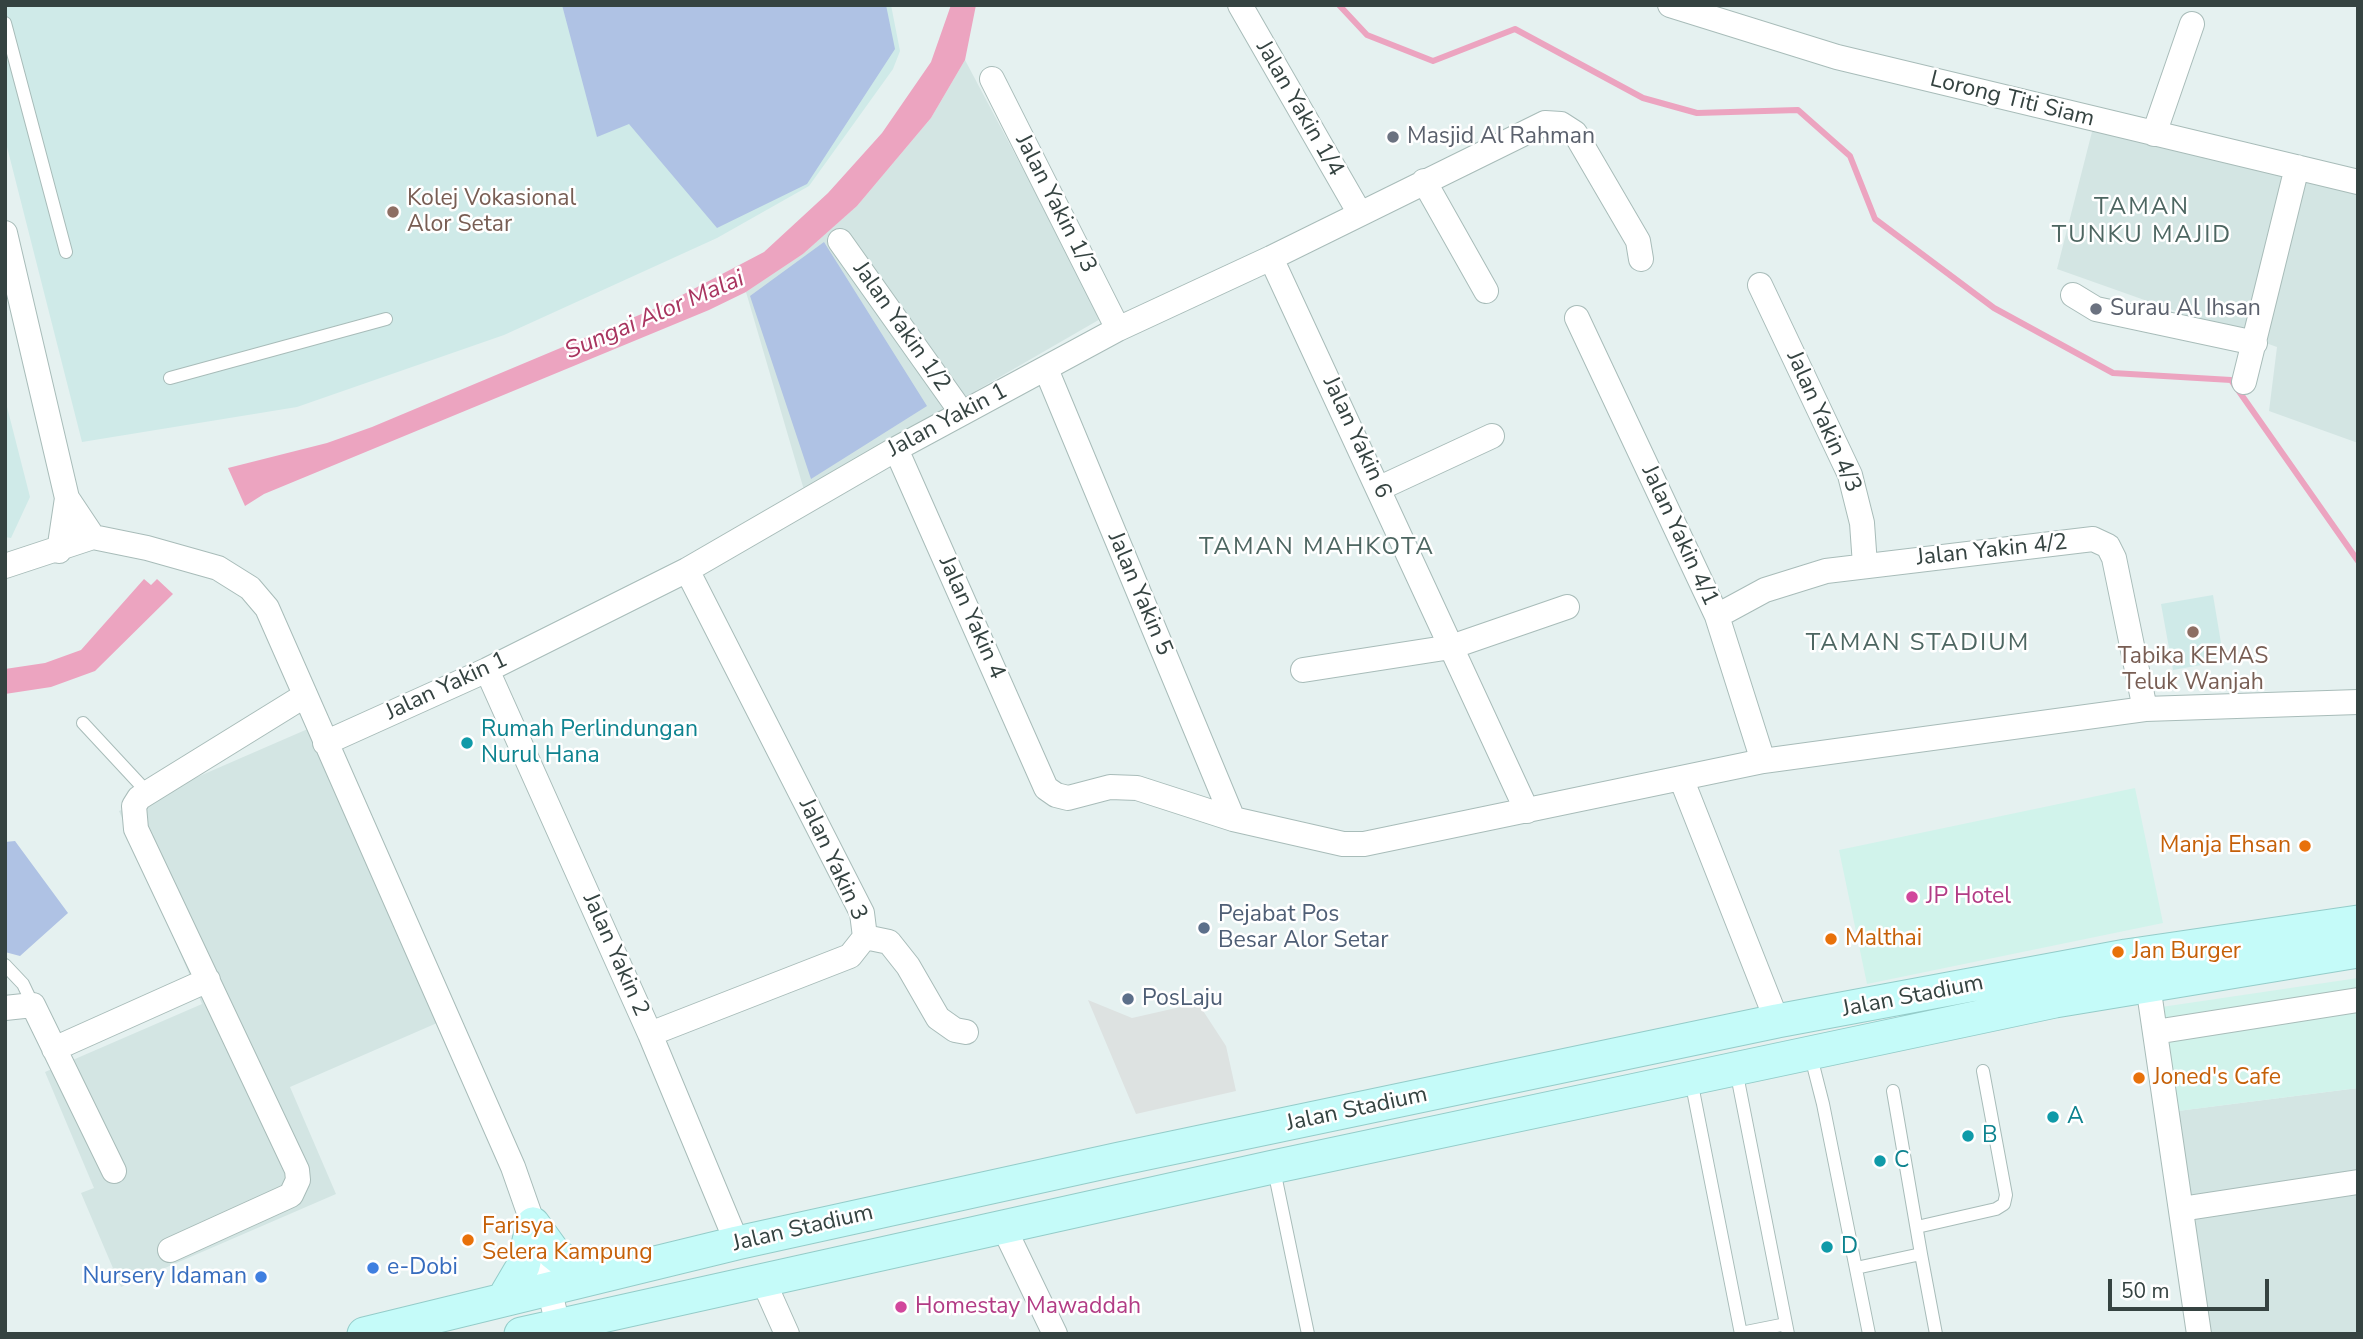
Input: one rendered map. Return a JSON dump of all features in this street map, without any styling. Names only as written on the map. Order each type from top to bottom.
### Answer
[{"type":"main road","name":"Jalan Stadium","points":[[364,1334],[737,1243],[1119,1159],[1777,1021],[2126,956],[2358,922]]},
{"type":"main road","name":"Jalan Stadium","points":[[521,1334],[762,1278],[1273,1167],[2055,1001],[2358,951]]},
{"type":"main road","points":[[533,1224],[561,1258],[584,1271],[601,1276]]},
{"type":"main road","points":[[503,1300],[523,1266],[533,1224]]},
{"type":"street","name":"Jalan Yakin 1/4","points":[[1240,5],[1359,212]]},
{"type":"street","name":"Lorong Titi Siam","points":[[1670,5],[1837,57],[2358,182]]},
{"type":"street","points":[[2154,134],[2192,24]]},
{"type":"street","name":"Jalan Yakin 1/3","points":[[992,79],[1118,329]]},
{"type":"street","name":"Jalan Yakin 1","points":[[325,743],[487,670],[687,570],[962,412],[1118,329],[1271,258],[1359,212],[1545,123],[1561,124],[1575,134],[1638,241],[1641,259]]},
{"type":"street","points":[[2244,382],[2297,167]]},
{"type":"street","points":[[1424,181],[1486,291]]},
{"type":"street","points":[[5,233],[67,498],[93,537]]},
{"type":"street","name":"Jalan Yakin 1/2","points":[[840,241],[962,412]]},
{"type":"street","name":"Jalan Yakin 6","points":[[1271,258],[1380,488],[1527,810]]},
{"type":"street","name":"Jalan Yakin 4/3","points":[[1760,285],[1850,475],[1862,523],[1865,565]]},
{"type":"street","points":[[2073,295],[2096,309],[2255,343]]},
{"type":"street","name":"Jalan Yakin 4/1","points":[[1577,318],[1717,616],[1763,761]]},
{"type":"street","name":"Jalan Yakin 5","points":[[1045,369],[1233,818]]},
{"type":"street","points":[[1380,488],[1492,436]]},
{"type":"street","name":"Jalan Yakin 4","points":[[897,449],[1046,788],[1056,795],[1068,798],[1110,787],[1137,788],[1233,818]]},
{"type":"street","points":[[59,551],[67,498]]},
{"type":"street","points":[[5,566],[59,551],[93,537],[148,548],[218,568],[250,589],[267,608],[513,1167],[533,1224],[558,1325]]},
{"type":"street","name":"Jalan Yakin 4/2","points":[[1717,616],[1792,579],[1865,565],[2094,539],[2108,546],[2114,558],[2145,709]]},
{"type":"street","name":"Jalan Yakin 3","points":[[650,1034],[850,956],[865,937],[862,913],[687,570]]},
{"type":"street","points":[[1303,670],[1451,647],[1567,607]]},
{"type":"street","name":"Jalan Yakin 2","points":[[487,670],[650,1034],[737,1243]]},
{"type":"street","points":[[170,1250],[291,1195],[298,1180],[297,1170],[136,829],[134,806],[148,793],[304,696]]},
{"type":"street","points":[[1233,818],[1343,844],[1364,844],[1763,761],[2145,709],[2358,702]]},
{"type":"street","points":[[1681,778],[1777,1021]]},
{"type":"street","points":[[865,937],[889,942],[908,966],[938,1018],[955,1030],[966,1032]]},
{"type":"street","points":[[54,1049],[208,980]]},
{"type":"street","points":[[2148,985],[2199,1334]]},
{"type":"street","points":[[2155,1031],[2358,1000]]},
{"type":"street","points":[[5,1008],[33,1005],[114,1171]]},
{"type":"street","points":[[2181,1209],[2358,1182]]},
{"type":"street","points":[[1003,1226],[1055,1334]]},
{"type":"street","points":[[762,1278],[787,1334]]},
{"type":"lane","points":[[5,23],[66,252]]},
{"type":"lane","points":[[170,378],[386,319]]},
{"type":"lane","points":[[83,723],[148,793]]},
{"type":"lane","points":[[5,965],[23,985],[33,1005]]},
{"type":"lane","points":[[1810,1053],[1823,1104],[1869,1334]]},
{"type":"lane","points":[[1690,1079],[1741,1333],[1787,1329],[1736,1070]]},
{"type":"lane","points":[[1917,1227],[1996,1209],[2004,1204],[2006,1195],[1983,1071]]},
{"type":"lane","points":[[1893,1091],[1936,1334]]},
{"type":"lane","points":[[1273,1167],[1308,1334]]},
{"type":"lane","points":[[1856,1268],[1921,1254]]},
{"type":"shaded area","name":"Kolej Vokasional Alor Setar","points":[[5,5],[891,5],[900,51],[893,69],[809,186],[717,238],[504,335],[297,407],[82,442],[5,139]]},
{"type":"shaded area","points":[[562,5],[886,5],[895,49],[807,184],[717,228],[629,124],[597,137]]},
{"type":"shaded area","points":[[965,60],[1102,318],[804,490],[746,292],[803,254],[857,206],[931,118]]},
{"type":"shaded area","name":"TAMAN TUNKU MAJID","points":[[2095,120],[2358,190],[2358,443],[2269,411],[2277,347],[2057,269]]},
{"type":"shaded area","points":[[824,242],[927,406],[811,479],[750,296]]},
{"type":"shaded area","points":[[5,399],[30,497],[11,538],[5,537]]},
{"type":"shaded area","name":"Tabika KEMAS Teluk Wanjah","points":[[2213,595],[2224,661],[2173,670],[2161,604]]},
{"type":"shaded area","points":[[310,728],[437,1023],[290,1087],[336,1194],[121,1287],[81,1193],[94,1188],[45,1072],[202,1004],[119,811]]},
{"type":"shaded area","points":[[2135,788],[2163,923],[1867,984],[1839,850]]},
{"type":"shaded area","points":[[15,841],[68,913],[20,956],[5,952],[5,842]]},
{"type":"shaded area","points":[[2358,978],[2358,1088],[2162,1113],[2148,1009]]},
{"type":"shaded area","points":[[1088,1000],[1132,1018],[1198,1003],[1226,1046],[1236,1091],[1136,1114]]},
{"type":"shaded area","points":[[2358,1088],[2358,1334],[2190,1334],[2162,1113]]},
{"type":"water","name":"Sungai Alor Malai","points":[[951,5],[976,5],[965,60],[931,118],[857,206],[803,254],[746,292],[709,310],[264,494],[245,506],[228,468],[327,443],[372,427],[663,305],[764,252],[828,193],[882,133],[931,62]]},
{"type":"water","points":[[144,579],[151,585],[157,579],[173,594],[95,671],[51,687],[5,694],[5,669],[45,663],[81,650]]},
{"type":"waterway","points":[[1339,5],[1367,35],[1433,61],[1515,29],[1643,98],[1697,113],[1798,110],[1850,156],[1875,219],[1994,308],[2113,373],[2231,380],[2358,561]]},
{"type":"place","name":"Masjid Al Rahman","points":[[1393,137]]},
{"type":"place","name":"Kolej Vokasional Alor Setar","points":[[393,212]]},
{"type":"place","name":"Surau Al Ihsan","points":[[2096,309]]},
{"type":"place","name":"Tabika KEMAS Teluk Wanjah","points":[[2193,632]]},
{"type":"place","name":"Rumah Perlindungan Nurul Hana","points":[[467,743]]},
{"type":"place","name":"Manja Ehsan","points":[[2305,846]]},
{"type":"place","name":"JP Hotel","points":[[1912,897]]},
{"type":"place","name":"Pejabat Pos Besar Alor Setar","points":[[1204,928]]},
{"type":"place","name":"Malthai","points":[[1831,939]]},
{"type":"place","name":"Jan Burger","points":[[2118,952]]},
{"type":"place","name":"PosLaju","points":[[1128,999]]},
{"type":"place","name":"Joned's Cafe","points":[[2139,1078]]},
{"type":"place","name":"A","points":[[2053,1117]]},
{"type":"place","name":"B","points":[[1968,1136]]},
{"type":"place","name":"C","points":[[1880,1161]]},
{"type":"place","name":"Farisya Selera Kampung","points":[[468,1240]]},
{"type":"place","name":"D","points":[[1827,1247]]},
{"type":"place","name":"e-Dobi","points":[[373,1268]]},
{"type":"place","name":"Nursery Idaman","points":[[261,1277]]},
{"type":"place","name":"Homestay Mawaddah","points":[[901,1307]]},
{"type":"district","name":"TAMAN TUNKU MAJID","points":[[2142,222]]},
{"type":"district","name":"TAMAN MAHKOTA","points":[[1317,548]]},
{"type":"district","name":"TAMAN STADIUM","points":[[1918,644]]}]
